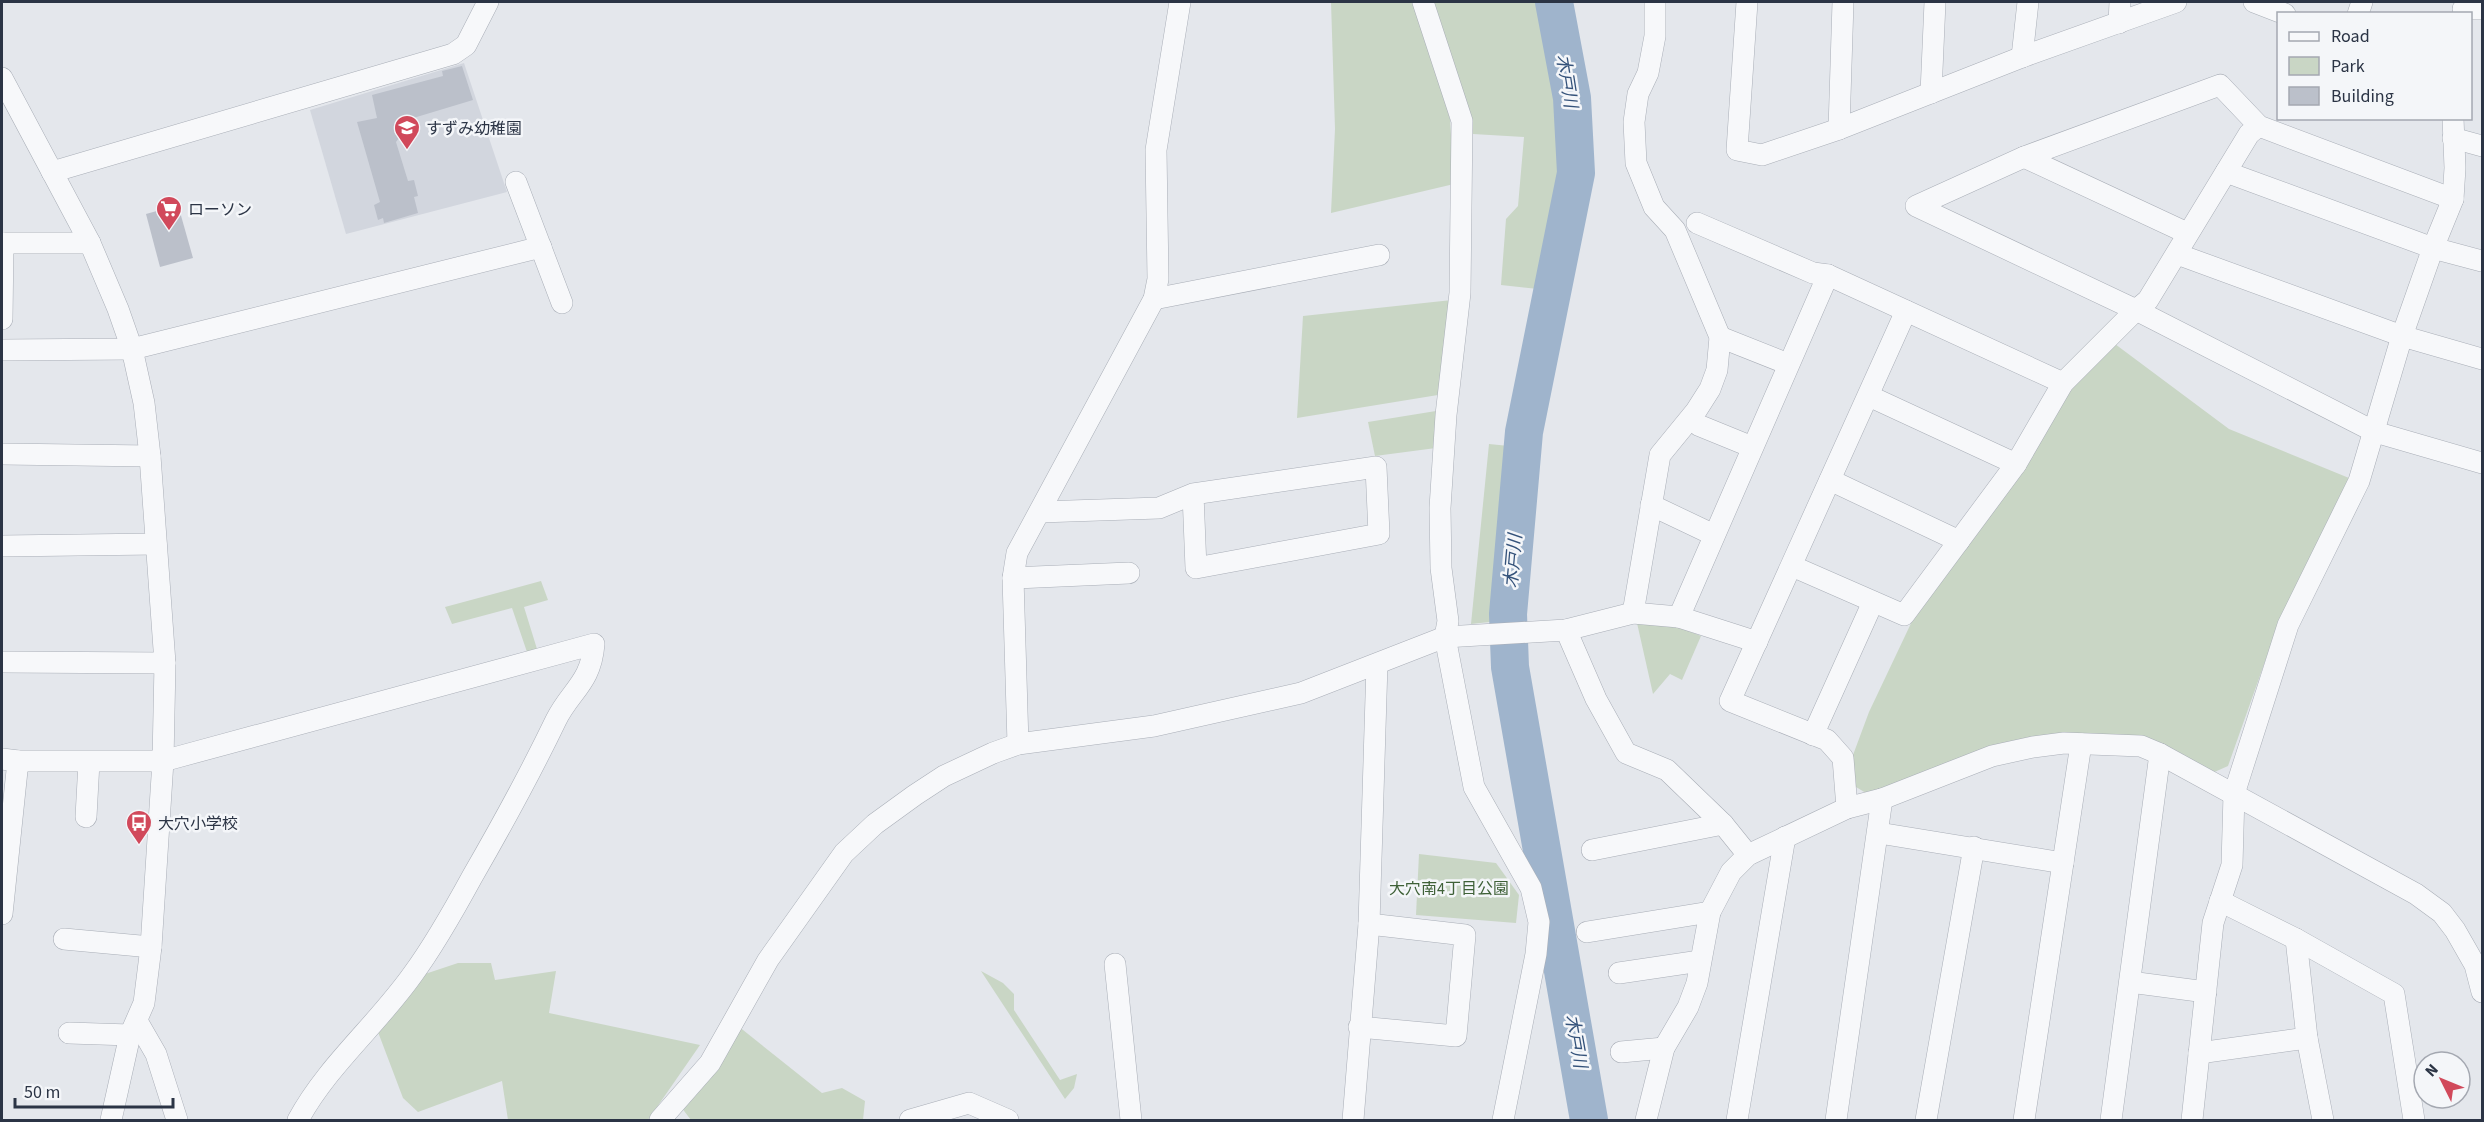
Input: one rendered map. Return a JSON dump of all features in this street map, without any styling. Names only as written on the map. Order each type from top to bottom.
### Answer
[{"type":"street","points":[[52,172],[453,54],[466,45],[488,2]]},
{"type":"street","points":[[1018,744],[1013,578],[1017,553],[1154,299],[1158,279],[1156,150],[1180,2]]},
{"type":"street","points":[[1423,2],[1462,122],[1460,293],[1446,415],[1440,508],[1441,568],[1448,621],[1445,637],[1474,787],[1531,888],[1539,922],[1536,954],[1503,1120]]},
{"type":"street","points":[[1634,613],[1660,455],[1696,411],[1710,389],[1716,370],[1720,337],[1675,230],[1654,207],[1636,163],[1634,122],[1638,94],[1648,73],[1655,36],[1655,2]]},
{"type":"street","points":[[1747,2],[1737,150],[1762,155],[1839,129],[2022,57],[2119,12],[2176,2]]},
{"type":"street","points":[[1839,129],[1843,2]]},
{"type":"street","points":[[1931,93],[1935,2]]},
{"type":"street","points":[[2022,57],[2028,2]]},
{"type":"street","points":[[2254,2],[2279,12]]},
{"type":"street","points":[[2,78],[90,243],[118,309],[132,349],[144,403],[150,456],[165,663],[163,761],[151,947],[144,1003],[133,1028],[111,1120]]},
{"type":"street","points":[[2453,199],[2259,126],[2220,86],[2024,157],[1916,206],[2136,310],[2375,432],[2482,463]]},
{"type":"street","points":[[1792,566],[1904,615],[2016,464],[2063,383],[2148,300],[2249,134],[2259,126]]},
{"type":"street","points":[[2192,1120],[2213,923],[2232,865],[2234,794],[2288,626],[2359,481],[2402,336],[2453,199],[2455,168],[2453,128]]},
{"type":"street","points":[[2453,128],[2482,146]]},
{"type":"street","points":[[2024,157],[2187,233]]},
{"type":"street","points":[[2226,172],[2433,248],[2482,261]]},
{"type":"street","points":[[516,182],[562,303]]},
{"type":"street","points":[[1697,223],[1813,273],[1828,275],[2063,383]]},
{"type":"street","points":[[2,319],[2,243],[90,243]]},
{"type":"street","points":[[2,350],[132,349],[541,247]]},
{"type":"street","points":[[2177,254],[2402,336],[2482,359]]},
{"type":"street","points":[[1154,299],[1379,255]]},
{"type":"street","points":[[1679,617],[1828,275]]},
{"type":"street","points":[[1847,808],[1843,758],[1827,740],[1730,701],[1906,311]]},
{"type":"street","points":[[1720,337],[1788,364]]},
{"type":"street","points":[[1869,396],[2016,464]]},
{"type":"street","points":[[1698,425],[1752,447]]},
{"type":"street","points":[[2,454],[150,456]]},
{"type":"street","points":[[1040,512],[1159,508],[1193,494],[1376,467],[1379,534],[1196,568],[1193,494]]},
{"type":"street","points":[[1830,480],[1959,541]]},
{"type":"street","points":[[1652,505],[1714,535]]},
{"type":"street","points":[[2,546],[156,544]]},
{"type":"street","points":[[1013,578],[1129,573]]},
{"type":"street","points":[[1813,735],[1873,602]]},
{"type":"street","points":[[660,1120],[710,1063],[768,960],[844,853],[875,824],[944,776],[993,753],[1018,744],[1154,726],[1300,693],[1445,637],[1566,630],[1634,613],[1679,617],[1757,642]]},
{"type":"street","points":[[1566,630],[1596,699],[1626,753],[1667,770],[1723,824],[1748,855]]},
{"type":"street","points":[[2,914],[10,760],[163,761],[594,644],[593,660],[586,678],[558,716],[525,786],[421,962],[398,994],[319,1086],[297,1120]]},
{"type":"street","points":[[2,662],[165,663]]},
{"type":"street","points":[[1353,1120],[1369,924],[1377,664]]},
{"type":"street","points":[[1646,1120],[1664,1047],[1689,1007],[1697,983],[1710,912],[1731,872],[1748,855],[1847,808],[1882,799],[1992,756],[2033,747],[2064,743],[2141,746],[2234,794],[2416,894],[2442,913],[2479,964],[2482,992]]},
{"type":"street","points":[[2024,1120],[2081,744]]},
{"type":"street","points":[[2111,1120],[2160,754]]},
{"type":"street","points":[[86,817],[89,762]]},
{"type":"street","points":[[1836,1120],[1879,833],[1882,799]]},
{"type":"street","points":[[1592,849],[1723,824]]},
{"type":"street","points":[[1879,833],[2063,863]]},
{"type":"street","points":[[1737,1120],[1785,837]]},
{"type":"street","points":[[1926,1120],[1974,847]]},
{"type":"street","points":[[2220,901],[2296,939],[2394,994],[2414,1120]]},
{"type":"street","points":[[1587,932],[1710,912]]},
{"type":"street","points":[[1359,1027],[1456,1036],[1465,935],[1369,924]]},
{"type":"street","points":[[64,939],[151,947]]},
{"type":"street","points":[[2296,939],[2307,1038],[2323,1120]]},
{"type":"street","points":[[1619,973],[1700,961]]},
{"type":"street","points":[[1115,964],[1131,1120]]},
{"type":"street","points":[[2130,982],[2206,992]]},
{"type":"street","points":[[69,1033],[133,1028]]},
{"type":"street","points":[[133,1028],[156,1054],[177,1120]]},
{"type":"street","points":[[2199,1053],[2307,1038]]},
{"type":"street","points":[[1621,1052],[1664,1047]]},
{"type":"street","points":[[910,1120],[969,1103],[1008,1120]]},
{"type":"shaded area","name":"すずみ幼稚園","points":[[464,63],[507,192],[346,234],[310,110]]},
{"type":"green space","points":[[1331,2],[1416,2],[1450,119],[1454,184],[1331,213],[1335,129]]},
{"type":"green space","points":[[1429,2],[1542,2],[1557,84],[1563,176],[1538,289],[1501,285],[1506,219],[1518,206],[1524,137],[1473,134]]},
{"type":"green space","points":[[1452,300],[1444,394],[1297,418],[1303,316]]},
{"type":"green space","points":[[2115,344],[2229,429],[2349,478],[2279,622],[2228,766],[2210,774],[2080,737],[1866,793],[1856,787],[1853,755],[1869,712],[1914,617],[2070,386]]},
{"type":"green space","points":[[1436,411],[1436,448],[1375,456],[1368,422]]},
{"type":"green space","points":[[1489,444],[1519,447],[1499,621],[1471,624]]},
{"type":"green space","points":[[541,581],[548,600],[524,607],[537,649],[527,652],[512,608],[452,624],[445,607]]},
{"type":"green space","points":[[1637,623],[1681,628],[1701,636],[1682,680],[1670,674],[1653,694]]},
{"type":"green space","name":"大穴南4丁目公園","points":[[1419,854],[1496,863],[1519,895],[1516,923],[1416,915]]},
{"type":"green space","points":[[458,963],[491,963],[495,980],[556,971],[549,1013],[700,1045],[648,1120],[508,1120],[502,1081],[418,1112],[403,1098],[378,1032],[425,974]]},
{"type":"green space","points":[[981,971],[1003,983],[1014,994],[1014,1010],[1060,1080],[1077,1074],[1074,1088],[1065,1099]]},
{"type":"green space","points":[[733,1022],[822,1093],[842,1088],[865,1101],[863,1120],[691,1120],[678,1103]]},
{"type":"building","points":[[462,66],[473,100],[410,119],[396,142],[408,181],[414,180],[418,196],[414,197],[418,213],[384,223],[383,218],[378,220],[374,205],[380,202],[357,122],[377,118],[372,95],[443,76],[442,71]]},
{"type":"building","points":[[178,205],[193,258],[160,267],[146,214]]},
{"type":"waterway","name":"木戸川","points":[[1554,2],[1572,98],[1576,173],[1524,432],[1508,614],[1510,667],[1589,1120]]},
{"type":"place","name":"すずみ幼稚園","points":[[407,151]]},
{"type":"place","name":"ローソン","points":[[169,232]]},
{"type":"place","name":"大穴小学校","points":[[139,846]]}]
